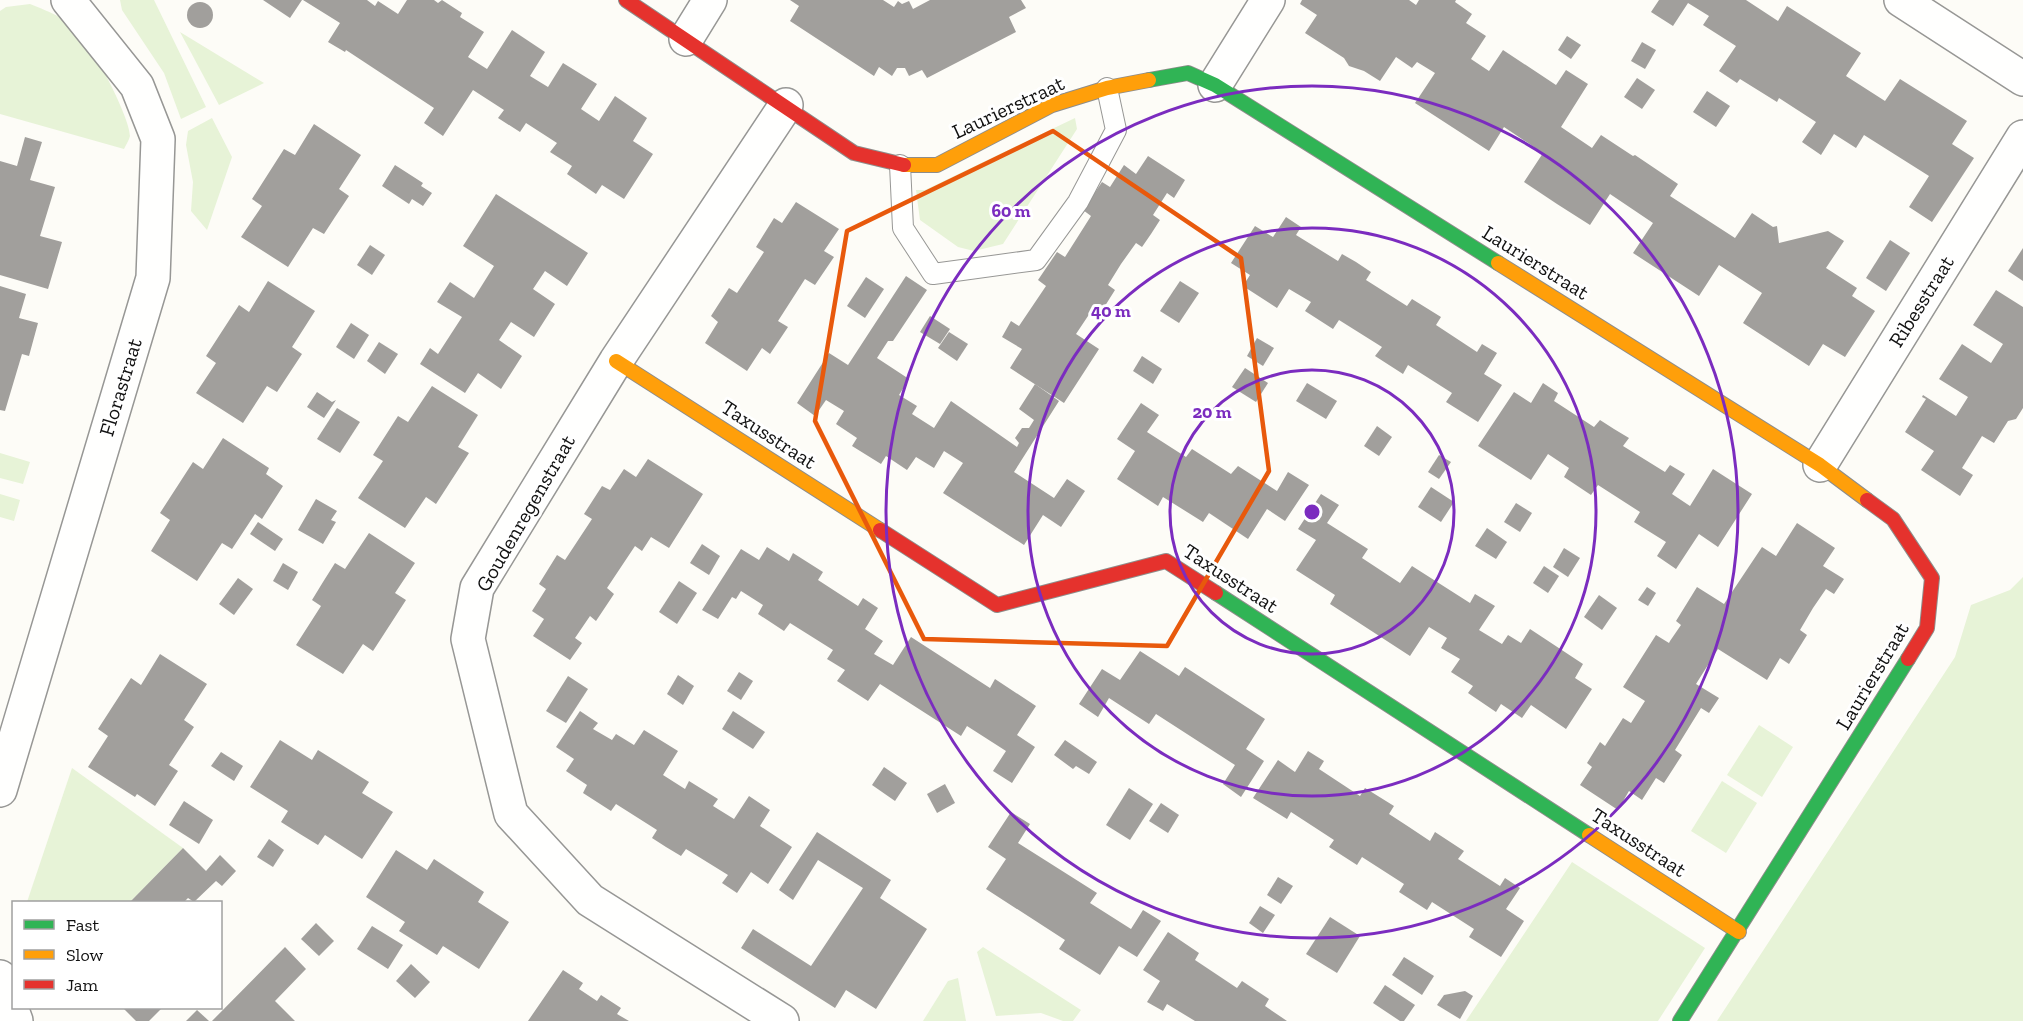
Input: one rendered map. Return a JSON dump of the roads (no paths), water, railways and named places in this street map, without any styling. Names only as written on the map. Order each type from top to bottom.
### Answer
[{"type":"street","name":"Florastraat","points":[[0,790],[153,278],[158,139],[137,86],[68,0]]},
{"type":"street","name":"Laurierstraat","points":[[626,0],[786,105],[854,153],[900,165],[937,165],[1052,105],[1107,88],[1188,73],[1215,85],[1820,465],[1893,519],[1932,578],[1927,628],[1739,932],[1680,1021]]},
{"type":"street","points":[[686,39],[710,0]]},
{"type":"street","points":[[1215,85],[1268,0]]},
{"type":"street","points":[[1901,0],[2023,79]]},
{"type":"street","name":"Goudenregenstraat","points":[[782,1021],[590,900],[511,814],[468,639],[477,588],[616,361],[786,105]]},
{"type":"street","name":"Ribesstraat","points":[[1820,465],[2023,137]]},
{"type":"street","name":"Taxusstraat","points":[[616,361],[997,604],[1166,561],[1739,932]]},
{"type":"street","points":[[0,977],[16,1021]]},
{"type":"lane","points":[[900,165],[903,228],[933,274],[1036,260],[1078,202],[1116,130],[1107,88]]}]
